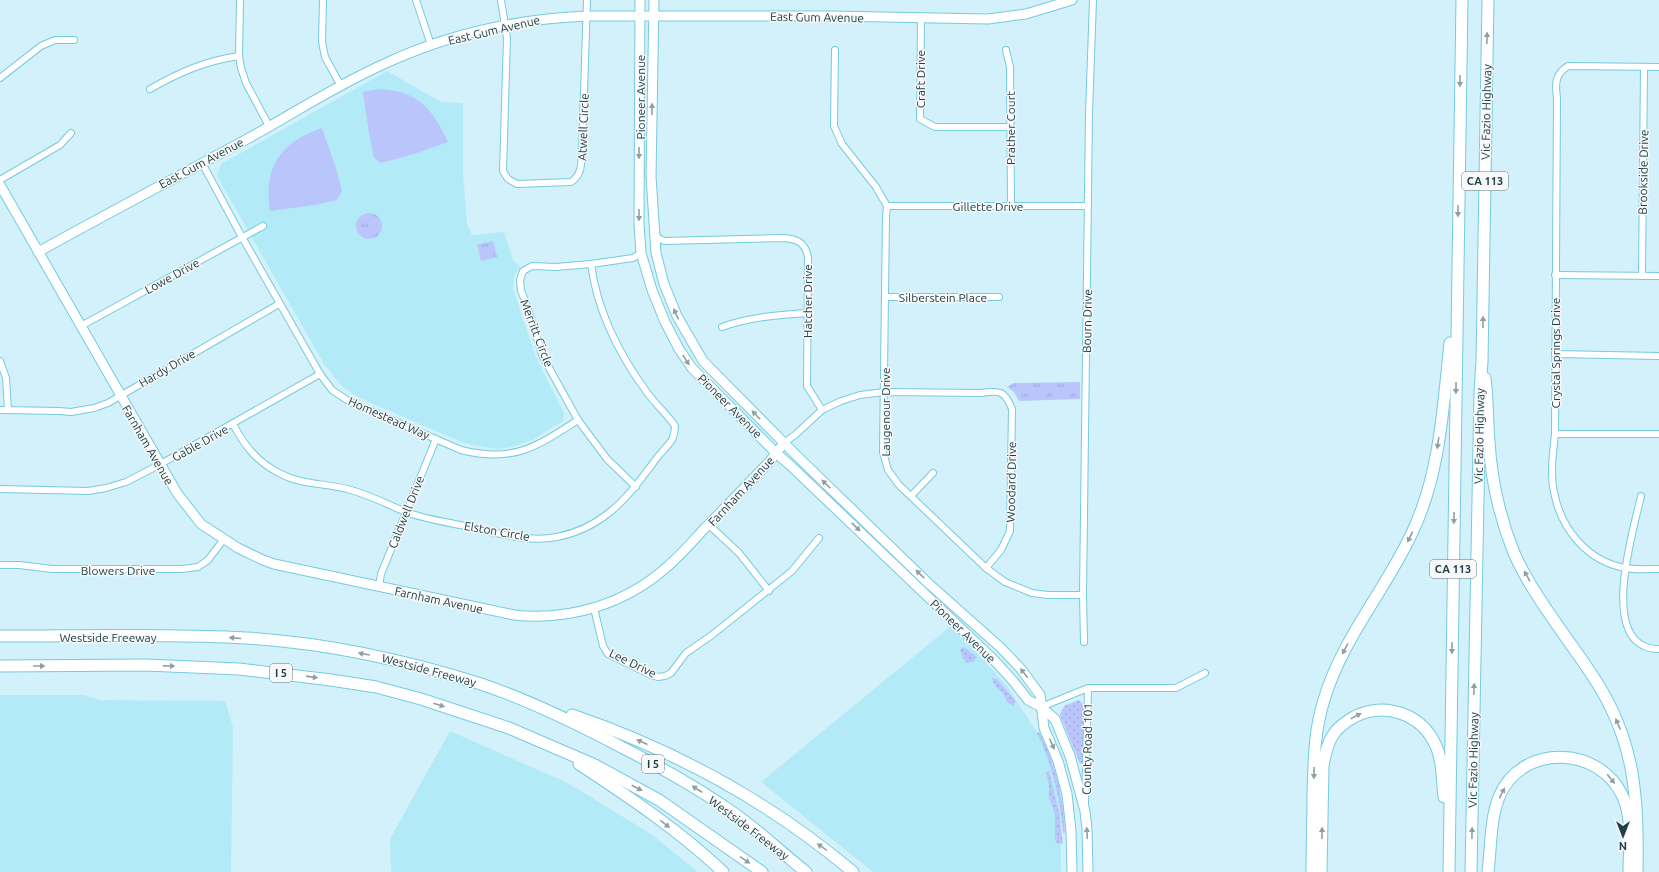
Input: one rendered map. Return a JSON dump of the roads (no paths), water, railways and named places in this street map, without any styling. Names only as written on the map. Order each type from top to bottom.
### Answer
[{"type":"highway","name":"Vic Fazio Highway","points":[[1449,872],[1462,0]]},
{"type":"highway","name":"Vic Fazio Highway","points":[[1471,872],[1488,0]]},
{"type":"highway","points":[[1312,872],[1315,742],[1323,702],[1332,674],[1351,637],[1394,568],[1412,535],[1427,493],[1438,447],[1457,293]]},
{"type":"highway","points":[[1482,361],[1487,392],[1489,442],[1492,469],[1498,503],[1505,528],[1514,553],[1527,578],[1595,679],[1620,728],[1629,755],[1636,790],[1638,827],[1637,872]]},
{"type":"highway","name":"Westside Freeway","points":[[0,636],[227,637],[289,642],[388,659],[483,685],[550,712],[600,735],[687,783],[735,814],[806,872]]},
{"type":"highway","name":"I 5","points":[[0,666],[193,666],[239,669],[323,678],[376,688],[421,699],[509,728],[595,765],[659,800],[762,872]]},
{"type":"highway","points":[[483,685],[603,726],[682,760],[728,784],[768,810],[829,852],[853,872]]},
{"type":"highway","points":[[1321,872],[1323,766],[1325,751],[1334,734],[1347,721],[1363,712],[1382,709],[1400,712],[1413,718],[1426,729],[1436,746],[1440,759],[1450,846]]},
{"type":"highway","points":[[552,746],[645,808],[711,860],[723,872]]},
{"type":"highway","points":[[1488,872],[1496,808],[1504,787],[1515,775],[1531,764],[1543,759],[1560,756],[1579,759],[1599,768],[1605,772],[1623,796],[1628,811],[1629,826],[1628,872]]},
{"type":"street","points":[[240,0],[239,56],[241,68],[246,82],[269,126]]},
{"type":"street","points":[[323,0],[322,42],[325,57],[341,86]]},
{"type":"street","points":[[416,0],[431,45]]},
{"type":"street","points":[[501,0],[505,25]]},
{"type":"street","points":[[587,0],[587,16]]},
{"type":"street","name":"Pioneer Avenue","points":[[640,0],[639,224],[641,253],[652,290],[665,322],[692,368],[776,453],[792,466],[924,595],[994,660],[1028,700],[1041,707],[1055,719],[1070,756],[1085,811],[1088,872]]},
{"type":"street","name":"Pioneer Avenue","points":[[654,0],[651,176],[656,253],[664,284],[677,316],[691,342],[704,361],[784,443],[928,583],[984,633],[1021,669],[1040,695],[1044,728],[1058,761],[1067,794],[1071,831],[1072,869]]},
{"type":"street","name":"East Gum Avenue","points":[[38,252],[384,64],[431,45],[505,25],[555,17],[587,16],[831,16],[921,19],[1003,18],[1026,14],[1072,0]]},
{"type":"street","name":"Bourn Drive","points":[[1084,642],[1083,595],[1088,206],[1093,0]]},
{"type":"street","name":"Atwell Circle","points":[[505,25],[506,38],[502,171],[508,179],[517,184],[571,182],[578,176],[581,167],[587,16]]},
{"type":"street","name":"Craft Drive","points":[[921,19],[920,119],[935,127],[1010,127]]},
{"type":"street","points":[[0,78],[41,46],[55,40],[74,40]]},
{"type":"street","points":[[835,50],[834,126],[842,144],[876,187],[888,206]]},
{"type":"street","name":"Prather Court","points":[[1006,50],[1010,67],[1011,206]]},
{"type":"street","points":[[150,90],[186,70],[205,63],[239,56]]},
{"type":"street","name":"Crystal Springs Drive","points":[[1644,67],[1568,66],[1561,71],[1555,84],[1557,98],[1555,434],[1553,477],[1554,491],[1559,513],[1568,530],[1579,544],[1592,554],[1607,562],[1625,568],[1659,569]]},
{"type":"street","points":[[1644,67],[1659,67]]},
{"type":"street","name":"Brookside Drive","points":[[1642,276],[1644,67]]},
{"type":"street","points":[[0,180],[60,145],[71,133]]},
{"type":"street","name":"Homestead Way","points":[[202,163],[279,304],[320,374],[332,390],[350,402],[461,450],[478,454],[513,454],[531,448],[578,420]]},
{"type":"street","name":"Farnham Avenue","points":[[0,185],[159,466],[177,493],[201,524],[253,556],[274,564],[487,610],[524,616],[558,616],[594,608],[618,600],[646,584],[669,566],[709,525],[784,443],[822,410],[850,397],[884,392],[1002,392]]},
{"type":"street","name":"Gillette Drive","points":[[888,206],[1088,206]]},
{"type":"street","name":"Laugenour Drive","points":[[888,206],[886,216],[883,452],[886,465],[892,477],[986,568],[1005,582],[1032,593],[1048,595],[1083,595]]},
{"type":"street","name":"Lowe Drive","points":[[81,326],[263,226]]},
{"type":"street","name":"Hatcher Drive","points":[[655,236],[664,241],[780,238],[792,238],[800,241],[806,249],[808,257],[807,386],[822,410]]},
{"type":"street","name":"Merritt Circle","points":[[636,487],[607,459],[578,420],[544,357],[521,291],[520,280],[523,272],[532,266],[556,267],[591,264],[633,258],[641,253]]},
{"type":"street","name":"Elston Circle","points":[[232,424],[242,442],[259,461],[279,473],[298,481],[346,488],[422,517],[513,536],[530,538],[556,537],[582,530],[594,524],[624,501],[662,451],[670,444],[674,436],[675,426],[646,392],[624,359],[609,327],[593,280],[591,264]]},
{"type":"street","points":[[1555,275],[1659,276]]},
{"type":"street","name":"Silberstein Place","points":[[886,297],[999,297]]},
{"type":"street","name":"Hardy Drive","points":[[0,410],[72,412],[94,408],[120,396],[279,304]]},
{"type":"street","points":[[722,327],[743,320],[774,315],[807,313]]},
{"type":"street","points":[[1555,354],[1659,356]]},
{"type":"street","points":[[0,361],[6,378],[8,410]]},
{"type":"street","name":"Gable Drive","points":[[0,489],[88,491],[106,488],[126,482],[159,466],[320,374]]},
{"type":"street","name":"Woodard Drive","points":[[986,568],[1001,550],[1010,531],[1012,409],[1008,399],[1002,392]]},
{"type":"street","points":[[1555,434],[1659,434]]},
{"type":"street","name":"Caldwell Drive","points":[[379,587],[381,574],[436,439]]},
{"type":"street","points":[[911,496],[933,473]]},
{"type":"street","points":[[1641,496],[1625,568],[1622,600],[1629,630],[1635,640],[1644,646],[1659,649]]},
{"type":"street","points":[[709,525],[739,554],[768,591]]},
{"type":"street","name":"Lee Drive","points":[[594,608],[603,646],[608,654],[658,677],[665,676],[671,673],[686,653],[792,571],[819,538]]},
{"type":"street","name":"Blowers Drive","points":[[0,565],[19,565],[52,569],[182,569],[198,567],[208,560],[224,539]]},
{"type":"street","points":[[924,595],[933,592],[974,631],[984,633]]},
{"type":"street","points":[[1041,707],[1088,688],[1176,688],[1205,673]]},
{"type":"street","name":"County Road 101","points":[[1085,811],[1088,688]]},
{"type":"street","points":[[1072,869],[1079,872]]}]
